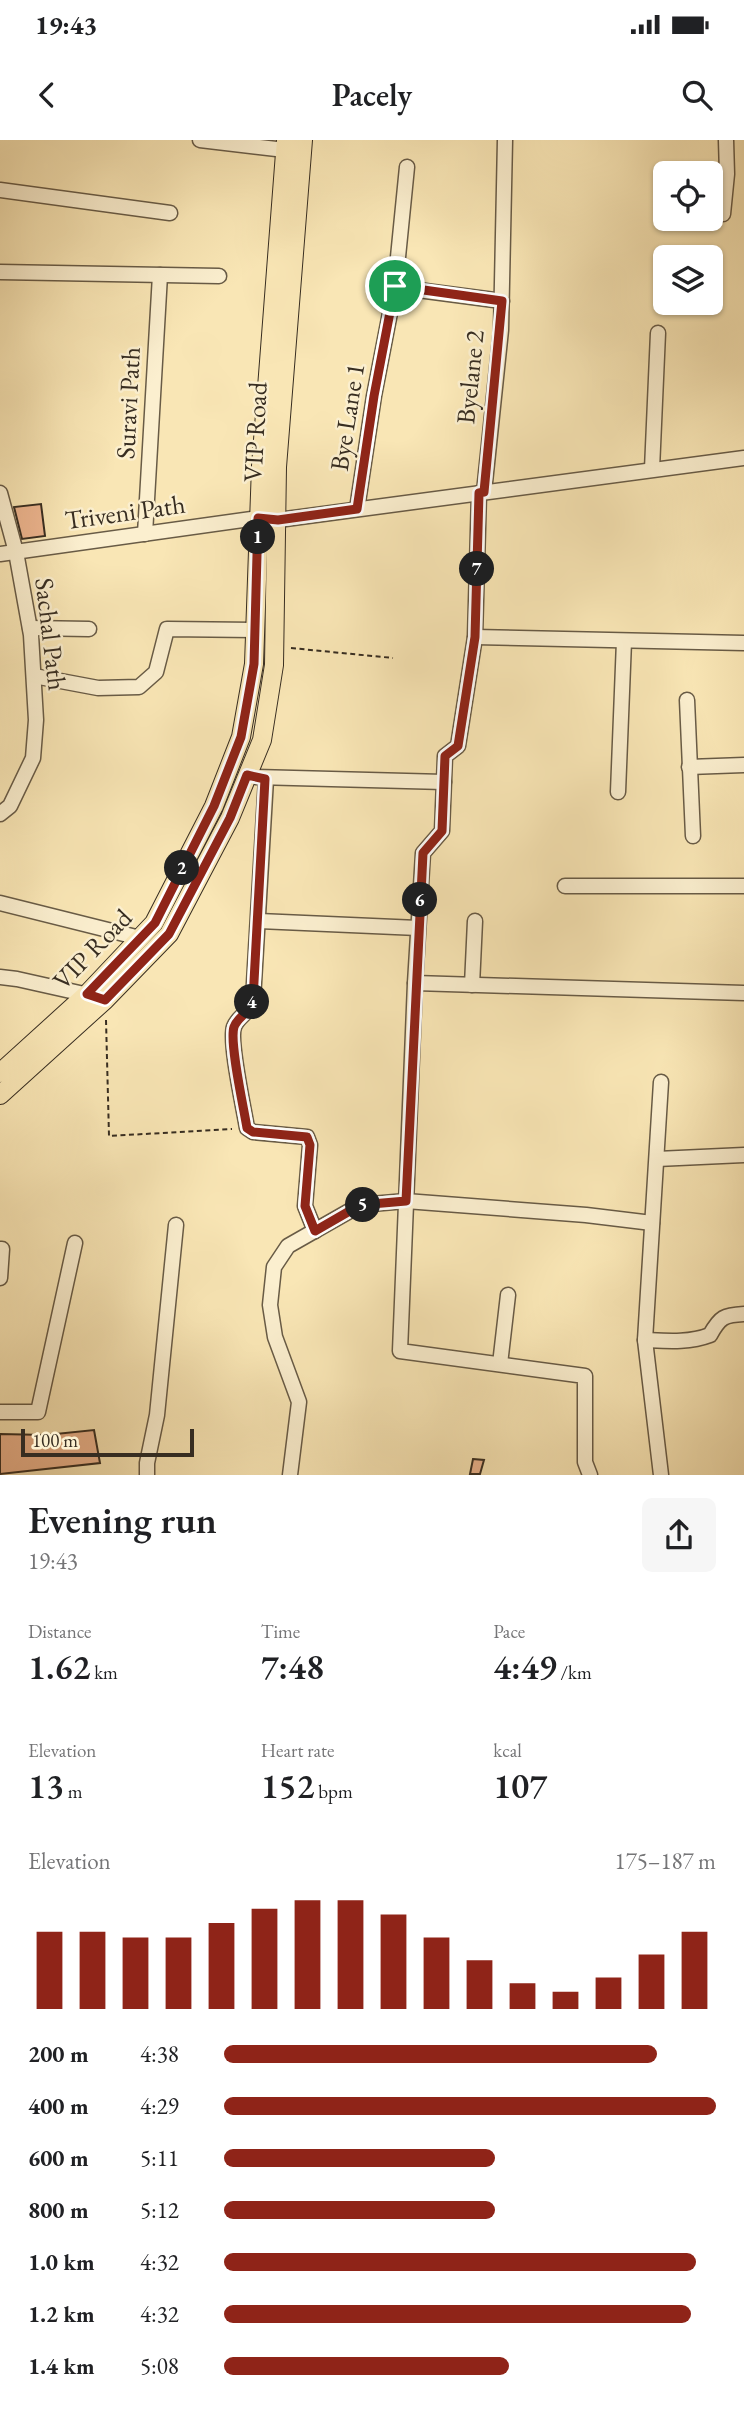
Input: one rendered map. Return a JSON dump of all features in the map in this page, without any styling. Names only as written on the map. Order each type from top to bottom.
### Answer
[{"type":"main road","name":"VIP Road","points":[[0,1095],[105,1000],[169,934],[230,818],[262,740],[274,665],[277,467],[303,140]]},
{"type":"main road","name":"VIP Road","points":[[0,1073],[87,994],[155,923],[214,806],[241,737],[254,664],[258,518],[286,145]]},
{"type":"street","points":[[200,140],[286,145]]},
{"type":"street","name":"Byelane 2","points":[[444,782],[445,756],[458,746],[475,637],[482,493],[502,301],[505,140]]},
{"type":"street","points":[[723,214],[727,174],[726,140]]},
{"type":"street","name":"Bye Lane 1","points":[[357,509],[374,396],[395,286],[407,167]]},
{"type":"street","points":[[0,190],[170,213]]},
{"type":"street","points":[[0,272],[219,276]]},
{"type":"street","name":"Suravi Path","points":[[145,534],[160,275]]},
{"type":"street","points":[[395,286],[502,301]]},
{"type":"street","points":[[652,469],[658,333]]},
{"type":"street","name":"Triveni Path","points":[[0,554],[258,518],[278,520],[744,457]]},
{"type":"street","name":"Sachal Path","points":[[0,493],[16,552],[30,628],[36,720],[33,758],[10,806],[0,814]]},
{"type":"street","points":[[30,628],[89,629]]},
{"type":"street","points":[[34,676],[98,688],[139,687],[156,672],[167,629],[255,630]]},
{"type":"street","points":[[475,637],[744,643]]},
{"type":"street","points":[[618,792],[624,641]]},
{"type":"street","points":[[687,700],[693,836]]},
{"type":"street","points":[[689,767],[744,765]]},
{"type":"street","points":[[247,775],[265,779],[444,782],[442,831],[423,853],[400,1351],[585,1376],[585,1462],[590,1475]]},
{"type":"street","points":[[265,779],[253,1000],[250,1010],[238,1020],[233,1038],[247,1128],[253,1132],[307,1137],[310,1145],[305,1206],[315,1231]]},
{"type":"street","points":[[565,886],[744,886]]},
{"type":"street","points":[[0,903],[140,938]]},
{"type":"street","points":[[259,921],[418,928]]},
{"type":"street","points":[[472,985],[475,921]]},
{"type":"street","points":[[0,978],[17,979],[105,1000]]},
{"type":"street","points":[[415,983],[744,993]]},
{"type":"street","points":[[661,1082],[645,1340],[662,1475]]},
{"type":"street","points":[[657,1160],[744,1155]]},
{"type":"street","points":[[290,1475],[299,1402],[275,1337],[270,1305],[275,1267],[288,1246],[360,1205],[406,1201],[653,1223]]},
{"type":"street","points":[[147,1475],[147,1462],[157,1415],[176,1225]]},
{"type":"street","points":[[0,1412],[38,1412],[75,1243]]},
{"type":"street","points":[[0,1249],[0,1278]]},
{"type":"street","points":[[500,1364],[509,1294]]},
{"type":"street","points":[[645,1340],[698,1340],[710,1335],[726,1315],[744,1314]]},
{"type":"path","points":[[286,647],[393,658]]},
{"type":"path","points":[[106,1020],[109,1136],[247,1128]]},
{"type":"building","points":[[41,504],[45,536],[22,539],[14,507]]},
{"type":"building","points":[[94,1430],[100,1463],[0,1474],[0,1434],[46,1435]]},
{"type":"building","points":[[473,1459],[484,1460],[480,1474],[470,1474]]},
{"type":"route","points":[[395,286],[502,301],[484,492],[479,493],[475,637],[458,746],[445,756],[442,831],[423,853],[406,1201],[360,1205],[315,1231],[305,1206],[310,1145],[307,1137],[253,1132],[247,1128],[233,1038],[238,1020],[250,1010],[253,1000],[265,779],[247,775],[230,818],[169,934],[105,1000],[87,994],[155,923],[214,806],[241,737],[254,664],[258,518],[278,520],[357,509],[374,396],[395,286]]}]
